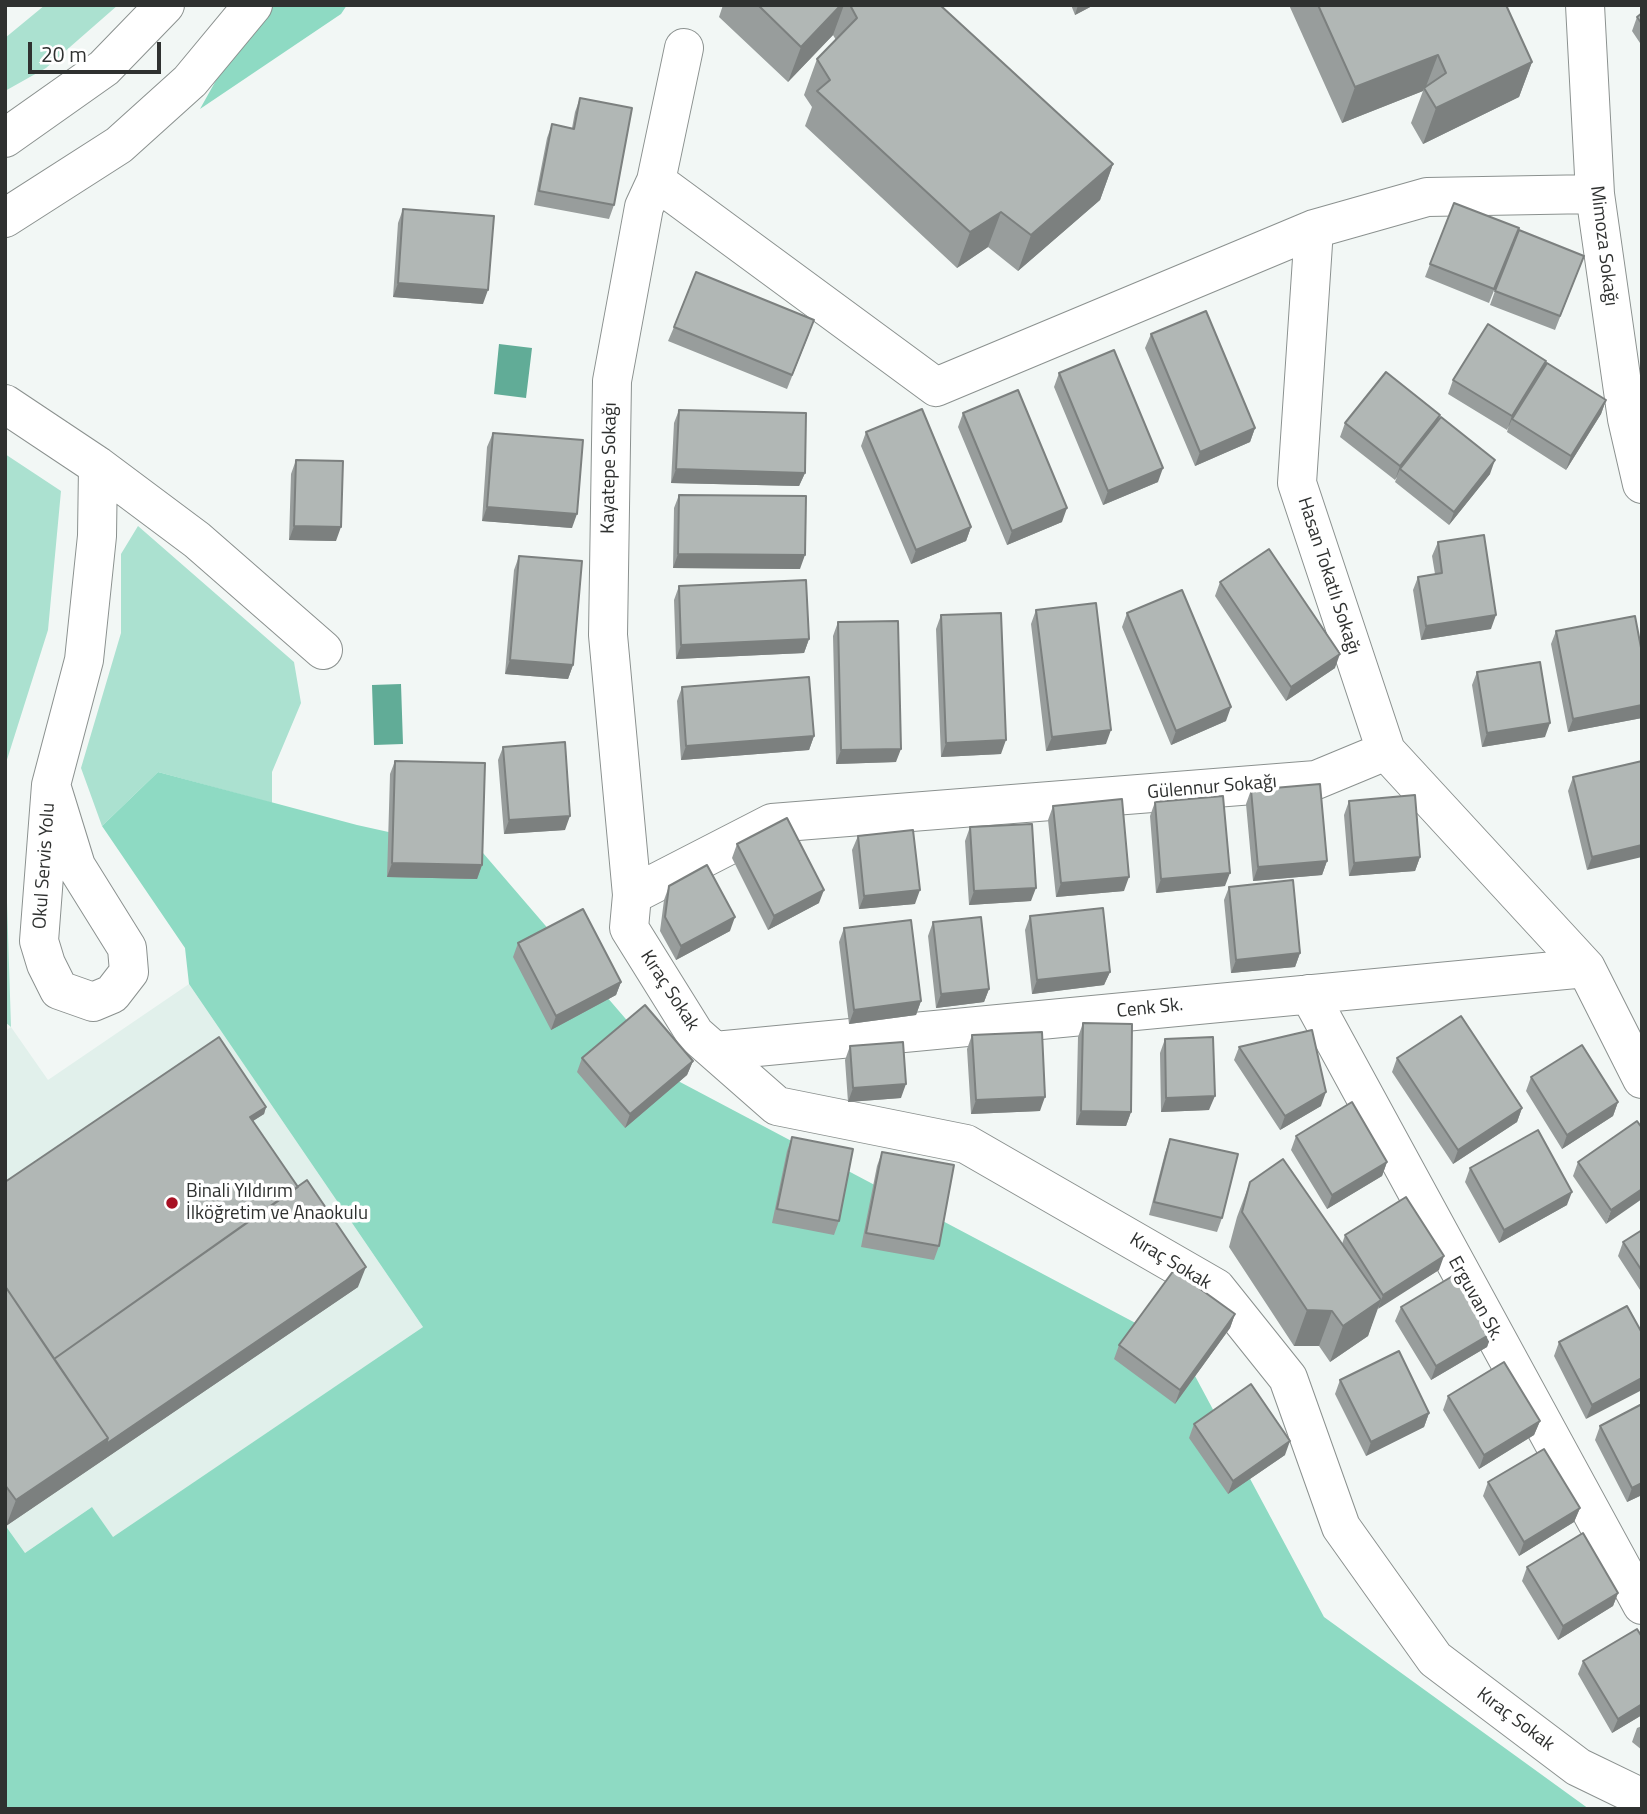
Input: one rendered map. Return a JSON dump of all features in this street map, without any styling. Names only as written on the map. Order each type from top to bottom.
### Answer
[{"type":"main road","points":[[5,138],[104,68],[165,5]]},
{"type":"main road","points":[[5,218],[119,145],[190,81],[253,5]]},
{"type":"main road","name":"Mimoza Sokağı","points":[[1585,5],[1595,194],[1642,484]]},
{"type":"main road","name":"Kayatepe Sokağı","points":[[632,895],[608,635],[612,381],[644,206],[656,181],[684,48]]},
{"type":"main road","points":[[656,181],[936,387],[1314,229],[1427,197],[1595,194]]},
{"type":"main road","name":"Hasan Tokatlı Sokağı","points":[[1314,229],[1297,483],[1386,751]]},
{"type":"main road","points":[[5,404],[97,466],[197,540],[323,650]]},
{"type":"main road","name":"Okul Servis Yolu","points":[[51,785],[76,866],[127,948],[129,972],[111,994],[93,1002],[59,989],[46,964],[39,941],[51,785],[84,660],[97,536],[97,466]]},
{"type":"main road","points":[[1386,751],[1586,968],[1642,1079]]},
{"type":"main road","name":"Gülennur Sokağı","points":[[632,895],[772,823],[1316,780],[1386,751]]},
{"type":"main road","name":"Kıraç Sokak","points":[[632,895],[629,928],[695,1034],[777,1105],[966,1144],[1216,1288],[1288,1378],[1341,1527],[1435,1660],[1578,1767],[1642,1798]]},
{"type":"main road","name":"Cenk Sk.","points":[[715,1051],[1586,968]]},
{"type":"main road","name":"Erguvan Sk.","points":[[1309,994],[1642,1605]]},
{"type":"shaded area","points":[[45,5],[118,5],[46,68],[5,91],[5,38]]},
{"type":"shaded area","points":[[258,5],[347,5],[341,14],[200,109]]},
{"type":"shaded area","points":[[499,344],[532,348],[526,398],[494,394]]},
{"type":"shaded area","points":[[5,454],[61,491],[48,630],[5,766]]},
{"type":"shaded area","points":[[138,526],[294,662],[301,703],[272,772],[272,803],[158,772],[102,826],[81,768],[121,633],[121,554]]},
{"type":"shaded area","points":[[401,684],[403,744],[374,745],[372,685]]},
{"type":"shaded area","points":[[158,772],[357,825],[483,853],[680,1082],[1179,1346],[1324,1617],[1589,1809],[5,1809],[5,1525],[25,1553],[92,1507],[113,1537],[423,1327],[189,984],[185,948],[102,826]]},
{"type":"shaded area","points":[[5,840],[11,1027],[5,1022]]},
{"type":"shaded area","name":"Binali Yıldırım İlköğretim ve Anaokulu","points":[[189,984],[423,1327],[113,1538],[92,1507],[25,1553],[5,1525],[5,1031],[11,1027],[48,1080]]},
{"type":"building","points":[[758,5],[841,5],[801,47]]},
{"type":"building","points":[[850,5],[940,5],[1113,164],[1031,235],[1001,212],[970,232],[817,91],[830,80],[817,59],[857,18]]},
{"type":"building","points":[[1318,5],[1506,5],[1532,62],[1436,108],[1424,88],[1446,73],[1438,55],[1355,87]]},
{"type":"building","points":[[580,98],[632,108],[614,205],[539,191],[552,124],[574,129]]},
{"type":"building","points":[[1454,203],[1519,228],[1494,289],[1430,264]]},
{"type":"building","points":[[403,209],[494,216],[488,290],[398,283]]},
{"type":"building","points":[[1519,230],[1584,256],[1560,316],[1495,291]]},
{"type":"building","points":[[696,272],[814,320],[792,375],[674,327]]},
{"type":"building","points":[[1206,311],[1255,428],[1200,452],[1151,334]]},
{"type":"building","points":[[1488,324],[1546,361],[1512,416],[1453,380]]},
{"type":"building","points":[[1114,350],[1163,468],[1108,491],[1059,373]]},
{"type":"building","points":[[1547,363],[1606,400],[1571,456],[1512,419]]},
{"type":"building","points":[[1386,372],[1440,415],[1400,466],[1345,423]]},
{"type":"building","points":[[1018,390],[1067,508],[1012,531],[963,413]]},
{"type":"building","points":[[922,409],[971,527],[916,550],[866,432]]},
{"type":"building","points":[[679,410],[806,413],[805,473],[676,469]]},
{"type":"building","points":[[1441,417],[1495,460],[1454,512],[1400,469]]},
{"type":"building","points":[[493,433],[583,440],[577,514],[487,507]]},
{"type":"building","points":[[296,460],[343,461],[341,527],[294,526]]},
{"type":"building","points":[[679,495],[806,496],[805,555],[678,554]]},
{"type":"building","points":[[1484,535],[1496,615],[1426,626],[1418,577],[1442,573],[1438,542]]},
{"type":"building","points":[[1269,549],[1340,654],[1291,687],[1220,582]]},
{"type":"building","points":[[519,556],[582,561],[573,665],[510,660]]},
{"type":"building","points":[[806,580],[809,639],[681,645],[679,586]]},
{"type":"building","points":[[1182,590],[1231,707],[1176,731],[1127,613]]},
{"type":"building","points":[[1096,603],[1111,730],[1052,737],[1036,610]]},
{"type":"building","points":[[1001,613],[1006,740],[946,743],[941,615]]},
{"type":"building","points":[[1635,616],[1642,653],[1642,705],[1573,719],[1556,631]]},
{"type":"building","points":[[898,621],[901,749],[841,750],[838,622]]},
{"type":"building","points":[[1540,662],[1550,723],[1487,733],[1477,672]]},
{"type":"building","points":[[809,677],[814,736],[686,746],[682,687]]},
{"type":"building","points":[[565,742],[570,816],[509,820],[503,747]]},
{"type":"building","points":[[395,761],[485,763],[482,865],[392,863]]},
{"type":"building","points":[[1642,761],[1642,845],[1592,857],[1573,777]]},
{"type":"building","points":[[1320,784],[1327,861],[1258,867],[1251,790]]},
{"type":"building","points":[[1415,795],[1420,857],[1354,863],[1349,801]]},
{"type":"building","points":[[1223,796],[1230,873],[1161,879],[1155,802]]},
{"type":"building","points":[[1122,799],[1129,877],[1061,883],[1053,806]]},
{"type":"building","points":[[787,818],[824,890],[774,916],[737,844]]},
{"type":"building","points":[[1032,824],[1036,888],[974,891],[970,827]]},
{"type":"building","points":[[913,830],[920,890],[864,896],[858,836]]},
{"type":"building","points":[[707,865],[735,917],[681,946],[665,917],[669,886]]},
{"type":"building","points":[[1293,880],[1300,953],[1236,960],[1229,887]]},
{"type":"building","points":[[1103,908],[1110,972],[1037,980],[1030,916]]},
{"type":"building","points":[[583,909],[621,982],[556,1016],[518,943]]},
{"type":"building","points":[[981,917],[989,989],[941,994],[933,922]]},
{"type":"building","points":[[911,920],[921,1001],[854,1010],[844,928]]},
{"type":"building","points":[[645,1005],[693,1061],[630,1114],[582,1058]]},
{"type":"building","points":[[1461,1016],[1522,1108],[1458,1150],[1397,1058]]},
{"type":"building","points":[[1083,1023],[1132,1024],[1131,1112],[1081,1111]]},
{"type":"building","points":[[1312,1030],[1326,1092],[1285,1116],[1239,1047]]},
{"type":"building","points":[[1042,1032],[1045,1097],[976,1100],[972,1035]]},
{"type":"building","points":[[219,1037],[266,1107],[250,1117],[298,1187],[54,1359],[5,1286],[5,1182]]},
{"type":"building","points":[[1213,1037],[1215,1096],[1166,1098],[1165,1039]]},
{"type":"building","points":[[903,1042],[906,1084],[853,1088],[850,1046]]},
{"type":"building","points":[[1582,1045],[1618,1102],[1567,1135],[1531,1077]]},
{"type":"building","points":[[1352,1102],[1387,1162],[1332,1195],[1296,1136]]},
{"type":"building","points":[[1637,1121],[1642,1128],[1642,1189],[1611,1210],[1578,1162]]},
{"type":"building","points":[[1538,1130],[1572,1192],[1504,1230],[1470,1168]]},
{"type":"building","points":[[792,1137],[853,1149],[839,1221],[777,1209]]},
{"type":"building","points":[[1170,1139],[1238,1154],[1222,1218],[1154,1202]]},
{"type":"building","points":[[882,1152],[954,1165],[939,1246],[866,1233]]},
{"type":"building","points":[[1283,1159],[1381,1300],[1343,1326],[1332,1311],[1307,1310],[1242,1212],[1250,1182]]},
{"type":"building","points":[[307,1180],[366,1267],[106,1444],[108,1438],[54,1359]]},
{"type":"building","points":[[1406,1197],[1444,1256],[1383,1295],[1345,1235]]},
{"type":"building","points":[[1642,1230],[1642,1271],[1623,1242]]},
{"type":"building","points":[[1174,1270],[1235,1314],[1180,1390],[1119,1345]]},
{"type":"building","points":[[1456,1274],[1492,1333],[1436,1366],[1401,1307]]},
{"type":"building","points":[[5,1286],[108,1438],[16,1500],[5,1485]]},
{"type":"building","points":[[1627,1306],[1642,1333],[1642,1378],[1592,1405],[1559,1342]]},
{"type":"building","points":[[1399,1351],[1429,1413],[1371,1442],[1340,1380]]},
{"type":"building","points":[[1504,1362],[1540,1421],[1484,1455],[1448,1396]]},
{"type":"building","points":[[1251,1384],[1290,1441],[1233,1481],[1194,1424]]},
{"type":"building","points":[[1642,1404],[1642,1483],[1632,1488],[1600,1426]]},
{"type":"building","points":[[1544,1449],[1580,1508],[1524,1542],[1488,1482]]},
{"type":"building","points":[[1583,1533],[1618,1593],[1563,1626],[1527,1567]]},
{"type":"building","points":[[1637,1629],[1642,1637],[1642,1704],[1618,1719],[1583,1661]]},
{"type":"place","name":"Binali Yıldırım İlköğretim ve Anaokulu","points":[[172,1203]]}]
